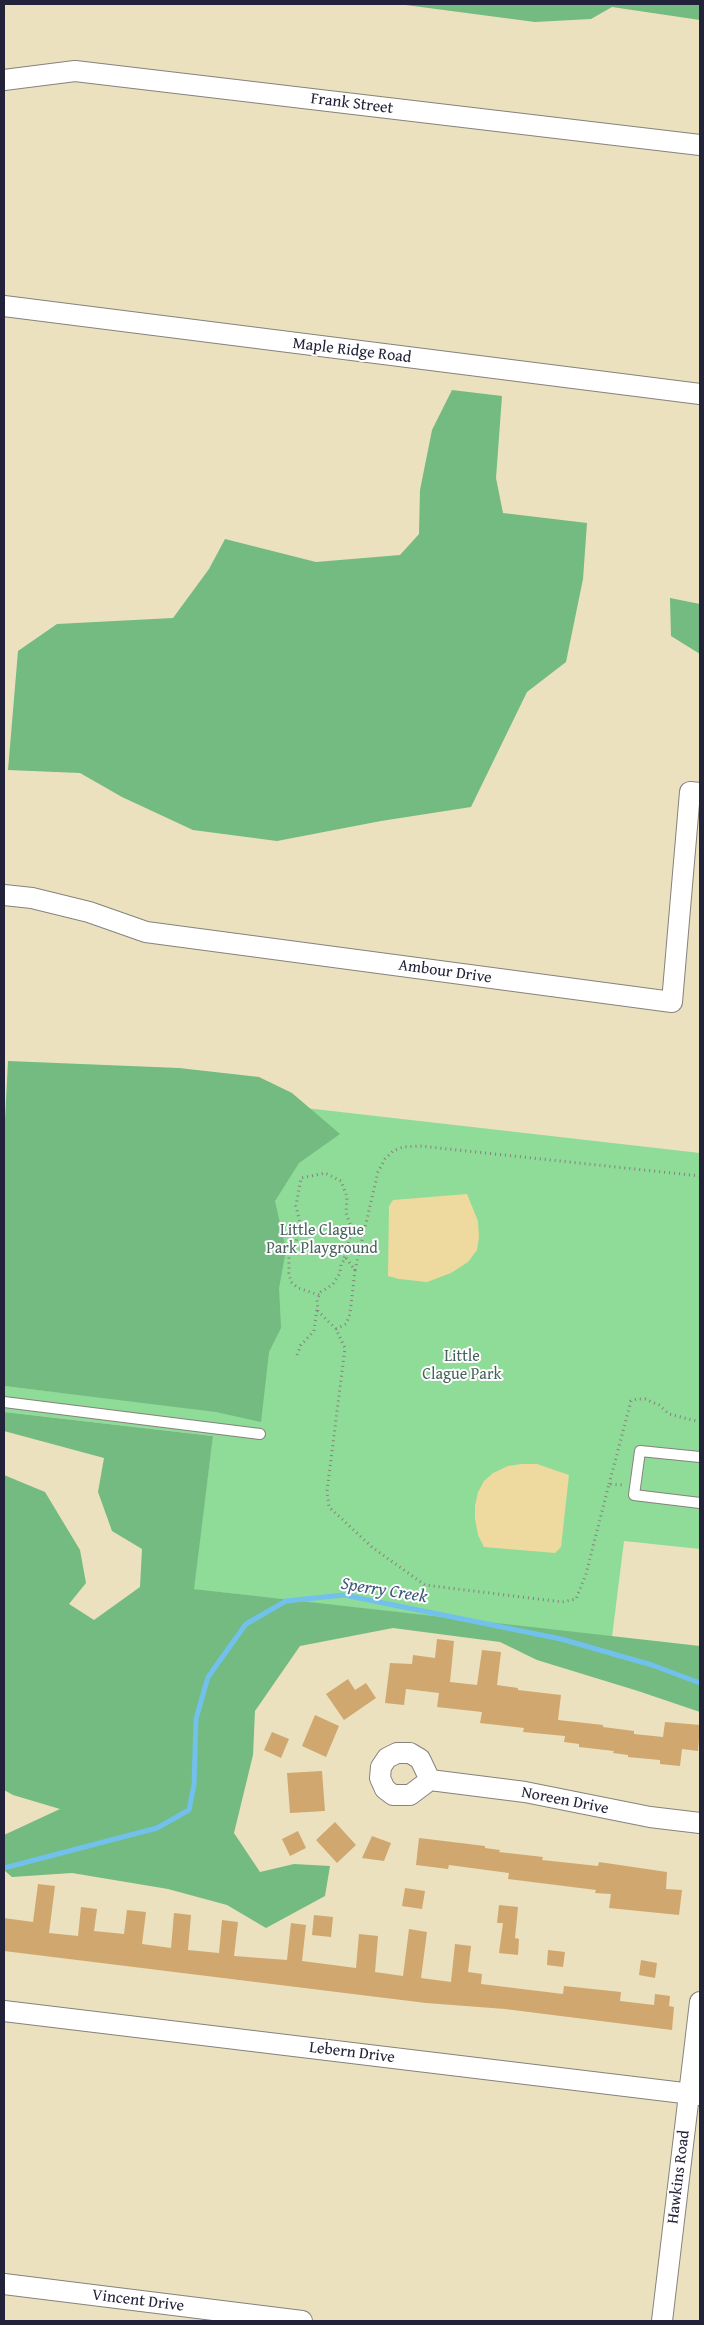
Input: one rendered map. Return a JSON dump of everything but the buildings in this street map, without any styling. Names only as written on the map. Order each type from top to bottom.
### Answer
[{"type":"street","name":"Frank Street","points":[[4,80],[74,71],[700,145]]},
{"type":"street","name":"Maple Ridge Road","points":[[4,306],[700,394]]},
{"type":"street","name":"Ambour Drive","points":[[4,895],[32,898],[89,912],[146,932],[672,1002],[690,792],[700,793]]},
{"type":"street","name":"Noreen Drive","points":[[430,1780],[525,1792],[650,1818],[700,1823]]},
{"type":"street","name":"Hawkins Road","points":[[662,2321],[694,2094],[700,2002]]},
{"type":"street","name":"Lebern Drive","points":[[4,2011],[694,2094]]},
{"type":"street","name":"Vincent Drive","points":[[4,2284],[302,2321]]},
{"type":"lane","points":[[4,1402],[260,1434]]},
{"type":"lane","points":[[700,1458],[640,1452],[634,1495],[700,1503]]},
{"type":"path","points":[[336,1329],[346,1324],[350,1314],[355,1270],[378,1172],[385,1159],[393,1151],[403,1147],[420,1146],[700,1176]]},
{"type":"path","points":[[319,1296],[298,1288],[291,1282],[289,1256],[295,1247],[300,1223],[296,1206],[301,1178],[325,1174],[341,1181],[345,1188],[347,1197],[346,1213],[352,1229],[350,1242],[337,1278],[317,1300],[318,1311],[336,1329],[345,1348],[327,1491],[329,1507],[373,1548],[425,1585],[562,1602],[576,1599],[586,1574],[631,1401],[645,1399],[658,1405],[669,1414],[700,1422]]},
{"type":"path","points":[[343,1261],[346,1258],[355,1270]]},
{"type":"path","points":[[297,1355],[301,1345],[314,1331],[318,1307]]},
{"type":"path","points":[[609,1484],[624,1486]]},
{"type":"green space","points":[[398,4],[700,4],[700,20],[612,7],[591,19],[535,22]]},
{"type":"green space","points":[[452,390],[502,396],[496,478],[503,513],[587,523],[583,579],[566,662],[527,692],[471,807],[381,821],[277,841],[193,830],[122,797],[80,773],[8,770],[18,651],[57,624],[173,618],[209,569],[225,539],[316,562],[400,555],[419,534],[420,490],[432,430]]},
{"type":"green space","points":[[670,598],[700,604],[700,654],[671,636]]},
{"type":"green space","points":[[8,1061],[179,1068],[259,1077],[292,1093],[340,1134],[299,1163],[275,1201],[286,1250],[279,1288],[281,1328],[269,1352],[261,1422],[216,1412],[4,1386],[4,1139]]},
{"type":"green space","name":"Little Clague Park","points":[[253,1102],[700,1153],[700,1549],[624,1541],[612,1637],[193,1589],[213,1436],[4,1412],[4,1386],[216,1411]]},
{"type":"green space","points":[[4,1412],[213,1436],[194,1589],[700,1646],[700,1712],[537,1660],[500,1642],[393,1628],[300,1646],[255,1711],[253,1755],[234,1833],[260,1872],[294,1864],[330,1866],[325,1896],[266,1928],[227,1905],[168,1889],[72,1873],[12,1877],[4,1870],[4,1835],[60,1809],[13,1795],[4,1790],[4,1475],[45,1492],[80,1550],[86,1583],[69,1604],[94,1620],[140,1587],[142,1549],[112,1531],[98,1492],[104,1458],[4,1431]]},
{"type":"sand","points":[[467,1194],[478,1221],[479,1238],[477,1250],[468,1262],[451,1273],[427,1282],[388,1276],[389,1206],[393,1200]]},
{"type":"sand","points":[[537,1464],[569,1475],[561,1547],[555,1553],[484,1547],[478,1535],[475,1506],[478,1492],[484,1481],[493,1473],[508,1466]]},
{"type":"waterway","name":"Sperry Creek","points":[[4,1868],[157,1828],[189,1810],[194,1785],[196,1719],[208,1677],[246,1624],[286,1601],[344,1595],[561,1639],[652,1665],[700,1683]]},
{"type":"park label","name":"Little Clague Park Playground","points":[[322,1240]]}]
